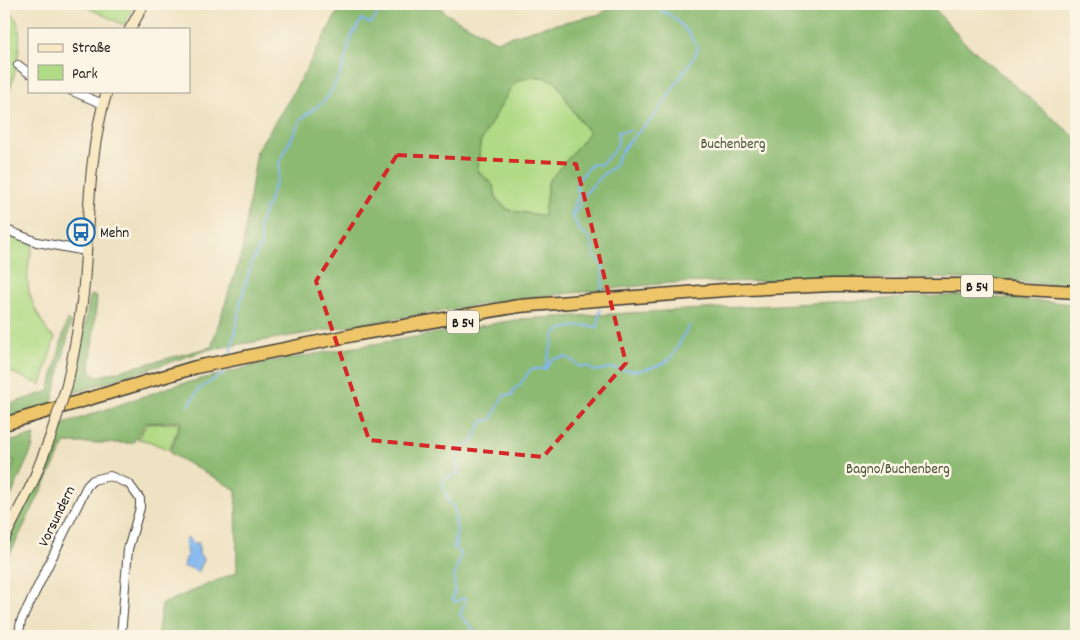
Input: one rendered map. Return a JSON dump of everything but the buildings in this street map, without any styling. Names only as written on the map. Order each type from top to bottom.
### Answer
[{"type":"highway","name":"B 54","points":[[4,424],[196,367],[358,334],[519,306],[725,290],[833,285],[960,285],[1076,292]]},
{"type":"highway","name":"B 54","points":[[4,431],[199,374],[360,340],[520,312],[725,296],[959,291],[1076,298]]},
{"type":"main road","points":[[131,28],[144,4]]},
{"type":"main road","points":[[4,539],[32,484],[50,438],[67,385],[77,336],[93,170],[103,104],[107,92]]},
{"type":"street","points":[[18,65],[28,73]]},
{"type":"street","points":[[74,92],[103,104]]},
{"type":"street","points":[[4,229],[37,242],[86,251]]},
{"type":"street","name":"Vorsundern","points":[[21,636],[18,633],[21,621],[87,486],[92,480],[110,476],[129,484],[140,499],[140,508],[128,549],[121,636]]},
{"type":"highlighted area","points":[[397,155],[576,164],[626,363],[543,457],[369,440],[316,281]]},
{"type":"green space","points":[[4,4],[16,19],[20,40],[19,52],[4,111]]},
{"type":"green space","points":[[80,4],[129,4],[132,9],[124,25]]},
{"type":"green space","name":"Buchenberg","points":[[342,4],[356,7],[359,4],[438,4],[445,13],[496,41],[543,27],[601,14],[614,4],[931,4],[963,41],[1076,138],[1076,286],[971,279],[921,278],[668,283],[515,299],[211,349],[73,393],[90,295],[97,297],[90,369],[96,377],[211,347],[242,252],[257,150],[292,95]],"holes":[[[531,77],[544,77],[557,83],[573,111],[589,133],[548,182],[544,216],[508,210],[497,200],[493,185],[478,171],[480,143],[512,86],[519,80]]]},
{"type":"green space","points":[[531,77],[544,77],[557,83],[573,111],[589,133],[548,182],[544,216],[509,210],[497,200],[493,185],[478,171],[480,143],[512,85],[519,80]]},
{"type":"green space","points":[[4,233],[33,244],[28,271],[29,291],[36,310],[49,334],[55,337],[41,385],[4,369]]},
{"type":"green space","name":"Bagno/Buchenberg","points":[[959,295],[1076,304],[1076,636],[157,636],[162,604],[237,572],[236,490],[170,453],[181,421],[146,423],[133,443],[65,443],[4,566],[4,548],[64,424],[170,387],[268,362],[521,319]]},
{"type":"green space","points":[[67,320],[71,323],[52,403],[4,419],[4,406],[49,391]]},
{"type":"green space","points":[[180,423],[169,450],[138,439],[147,424]]},
{"type":"green space","points":[[35,435],[32,449],[4,512],[4,487],[15,461],[4,459],[4,443]]},
{"type":"green space","points":[[4,459],[15,461],[4,487]]},
{"type":"water","points":[[187,537],[194,543],[199,543],[199,553],[204,560],[198,573],[191,568],[183,567],[187,555],[185,542]]},
{"type":"waterway","points":[[230,355],[243,293],[252,262],[261,245],[259,226],[278,177],[280,161],[301,119],[325,100],[331,92],[342,70],[352,35],[362,19],[368,23],[372,22],[386,4]]},
{"type":"waterway","points":[[602,290],[603,267],[594,255],[590,239],[580,231],[573,217],[584,195],[601,176],[615,166],[622,150],[653,118],[695,56],[698,47],[677,20],[660,11]]},
{"type":"waterway","points":[[572,216],[574,205],[580,193],[576,188],[577,181],[591,165],[602,164],[615,149],[618,143],[618,132],[630,131]]},
{"type":"waterway","points":[[472,636],[472,627],[460,615],[466,600],[463,598],[455,602],[452,598],[455,591],[454,577],[461,554],[453,547],[457,543],[454,539],[457,533],[454,507],[449,502],[442,482],[444,479],[458,473],[457,464],[460,449],[473,441],[482,422],[492,419],[502,398],[505,395],[513,395],[513,390],[519,386],[531,369],[545,369],[555,333],[559,330],[576,326],[598,327],[600,310]]},
{"type":"waterway","points":[[546,369],[552,359],[565,357],[572,360],[578,366],[589,367],[594,371],[611,368],[635,371],[646,369],[665,363],[673,355],[689,326]]},
{"type":"waterway","points":[[189,405],[199,389],[225,373]]},
{"type":"place","name":"Mehn","points":[[81,232]]}]
